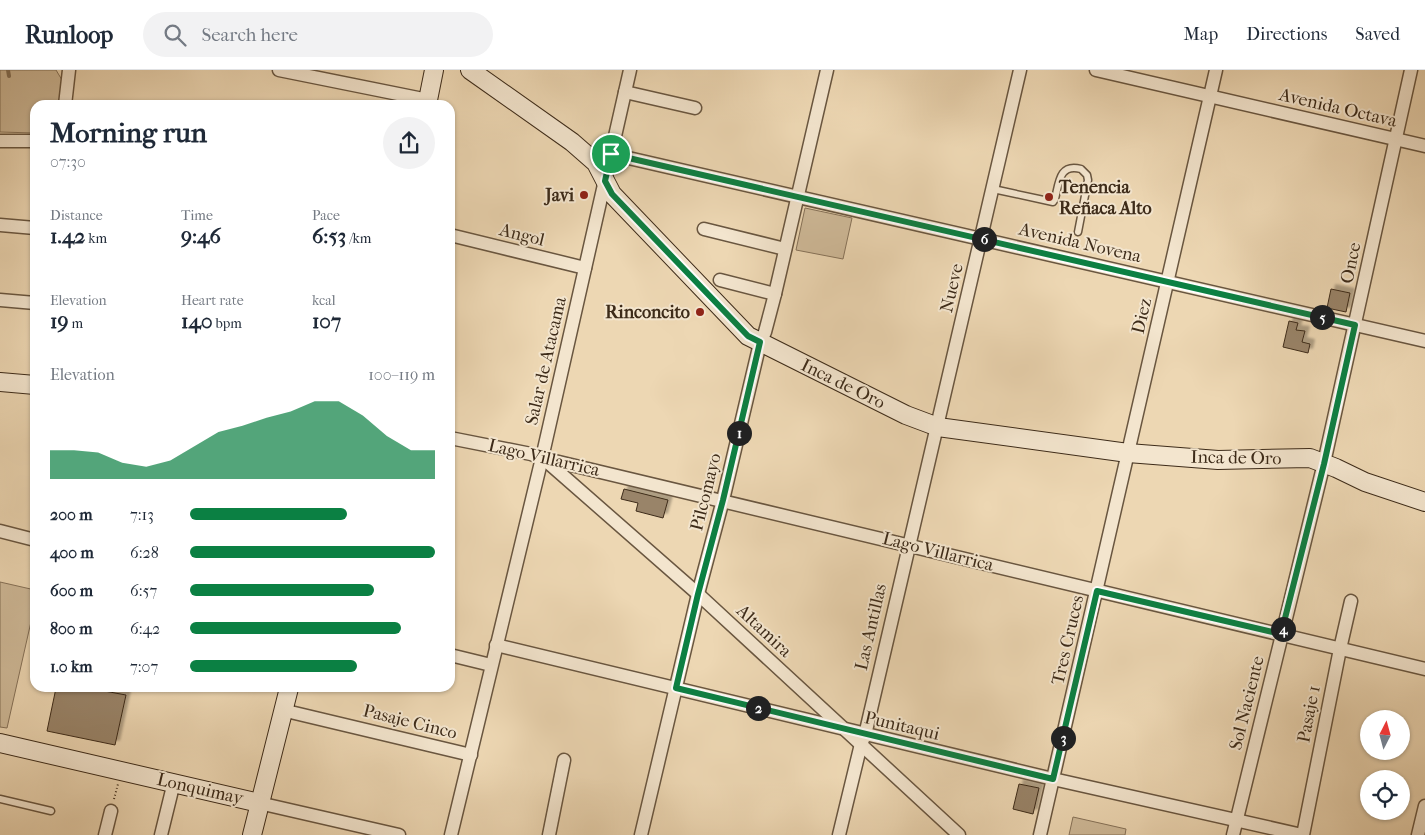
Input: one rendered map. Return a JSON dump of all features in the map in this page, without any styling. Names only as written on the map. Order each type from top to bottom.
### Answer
[{"type":"street","points":[[66,100],[69,70]]},
{"type":"street","points":[[280,70],[418,100]]},
{"type":"street","points":[[427,100],[434,70]]},
{"type":"street","name":"Inca de Oro","points":[[470,70],[572,142],[596,163],[612,194],[748,336],[906,415],[938,427],[1128,453],[1218,460],[1310,458],[1365,482],[1425,502]]},
{"type":"street","name":"Salar de Atacama","points":[[451,835],[542,458],[630,70]]},
{"type":"street","name":"Pilcomayo","points":[[641,835],[760,342],[765,332],[775,294],[827,70]]},
{"type":"street","name":"Nueve","points":[[938,427],[1020,70]]},
{"type":"street","name":"Avenida Octava","points":[[1096,70],[1425,146]]},
{"type":"street","name":"Diez","points":[[1128,453],[1216,70]]},
{"type":"street","name":"Once","points":[[1324,464],[1411,70]]},
{"type":"street","points":[[625,92],[694,108]]},
{"type":"street","points":[[0,141],[30,141]]},
{"type":"street","name":"Avenida Novena","points":[[611,154],[1425,341]]},
{"type":"street","points":[[0,225],[30,228]]},
{"type":"street","points":[[704,229],[785,250]]},
{"type":"street","name":"Angol","points":[[455,236],[585,268]]},
{"type":"street","points":[[720,280],[775,294]]},
{"type":"street","points":[[0,300],[30,303]]},
{"type":"street","points":[[0,382],[30,385]]},
{"type":"street","name":"Las Antillas","points":[[839,835],[938,427]]},
{"type":"street","name":"Lago Villarrica","points":[[455,439],[531,454],[1425,669]]},
{"type":"street","name":"Tres Cruces","points":[[1040,835],[1128,453]]},
{"type":"street","name":"Altamira","points":[[542,458],[698,594],[844,730]]},
{"type":"street","name":"Sol Naciente","points":[[1233,835],[1324,464]]},
{"type":"street","points":[[0,532],[30,537]]},
{"type":"street","name":"Pasaje 1","points":[[1302,835],[1351,601]]},
{"type":"street","name":"Punitaqui","points":[[496,645],[844,730],[863,739],[1053,779],[1302,835]]},
{"type":"street","points":[[455,655],[491,665]]},
{"type":"street","points":[[252,835],[288,692]]},
{"type":"street","name":"Pasaje Cinco","points":[[282,710],[471,755]]},
{"type":"street","points":[[863,739],[959,835]]},
{"type":"street","name":"Lonquimay","points":[[0,743],[399,835]]},
{"type":"street","points":[[549,835],[564,760]]},
{"type":"street","points":[[161,835],[174,782]]},
{"type":"street","points":[[1418,835],[1425,806]]},
{"type":"street","points":[[105,835],[111,811]]},
{"type":"lane","points":[[993,189],[1053,202],[1061,175],[1066,169],[1081,169],[1087,175],[1088,180],[1078,232]]},
{"type":"lane","points":[[0,799],[51,811]]},
{"type":"path","points":[[116,790],[121,770]]},
{"type":"path","points":[[111,811],[121,770]]},
{"type":"shaded area","points":[[0,70],[56,70],[62,80],[60,100],[30,100],[30,133],[0,132]]},
{"type":"shaded area","points":[[805,208],[852,218],[843,259],[796,250]]},
{"type":"shaded area","points":[[0,582],[30,589],[30,626],[7,728],[0,727]]},
{"type":"shaded area","points":[[1073,817],[1126,829],[1125,835],[1069,835]]},
{"type":"building","points":[[1331,289],[1350,293],[1346,312],[1327,308]]},
{"type":"building","points":[[1289,321],[1298,323],[1296,330],[1305,331],[1302,342],[1310,344],[1308,353],[1283,347]]},
{"type":"building","points":[[624,489],[668,500],[663,518],[636,511],[638,503],[621,499]]},
{"type":"building","points":[[55,692],[110,692],[126,695],[115,745],[47,731]]},
{"type":"building","points":[[1019,784],[1039,788],[1033,814],[1013,809]]},
{"type":"waterway","points":[[8,70],[9,76]]},
{"type":"place","name":"Javi","points":[[584,195]]},
{"type":"place","name":"Tenencia Reñaca Alto","points":[[1049,197]]},
{"type":"place","name":"Rinconcito","points":[[700,312]]},
{"type":"route","points":[[611,154],[1355,325],[1324,464],[1281,634],[1097,591],[1053,779],[676,688],[760,342],[748,336],[612,194],[605,181],[611,154]]}]
